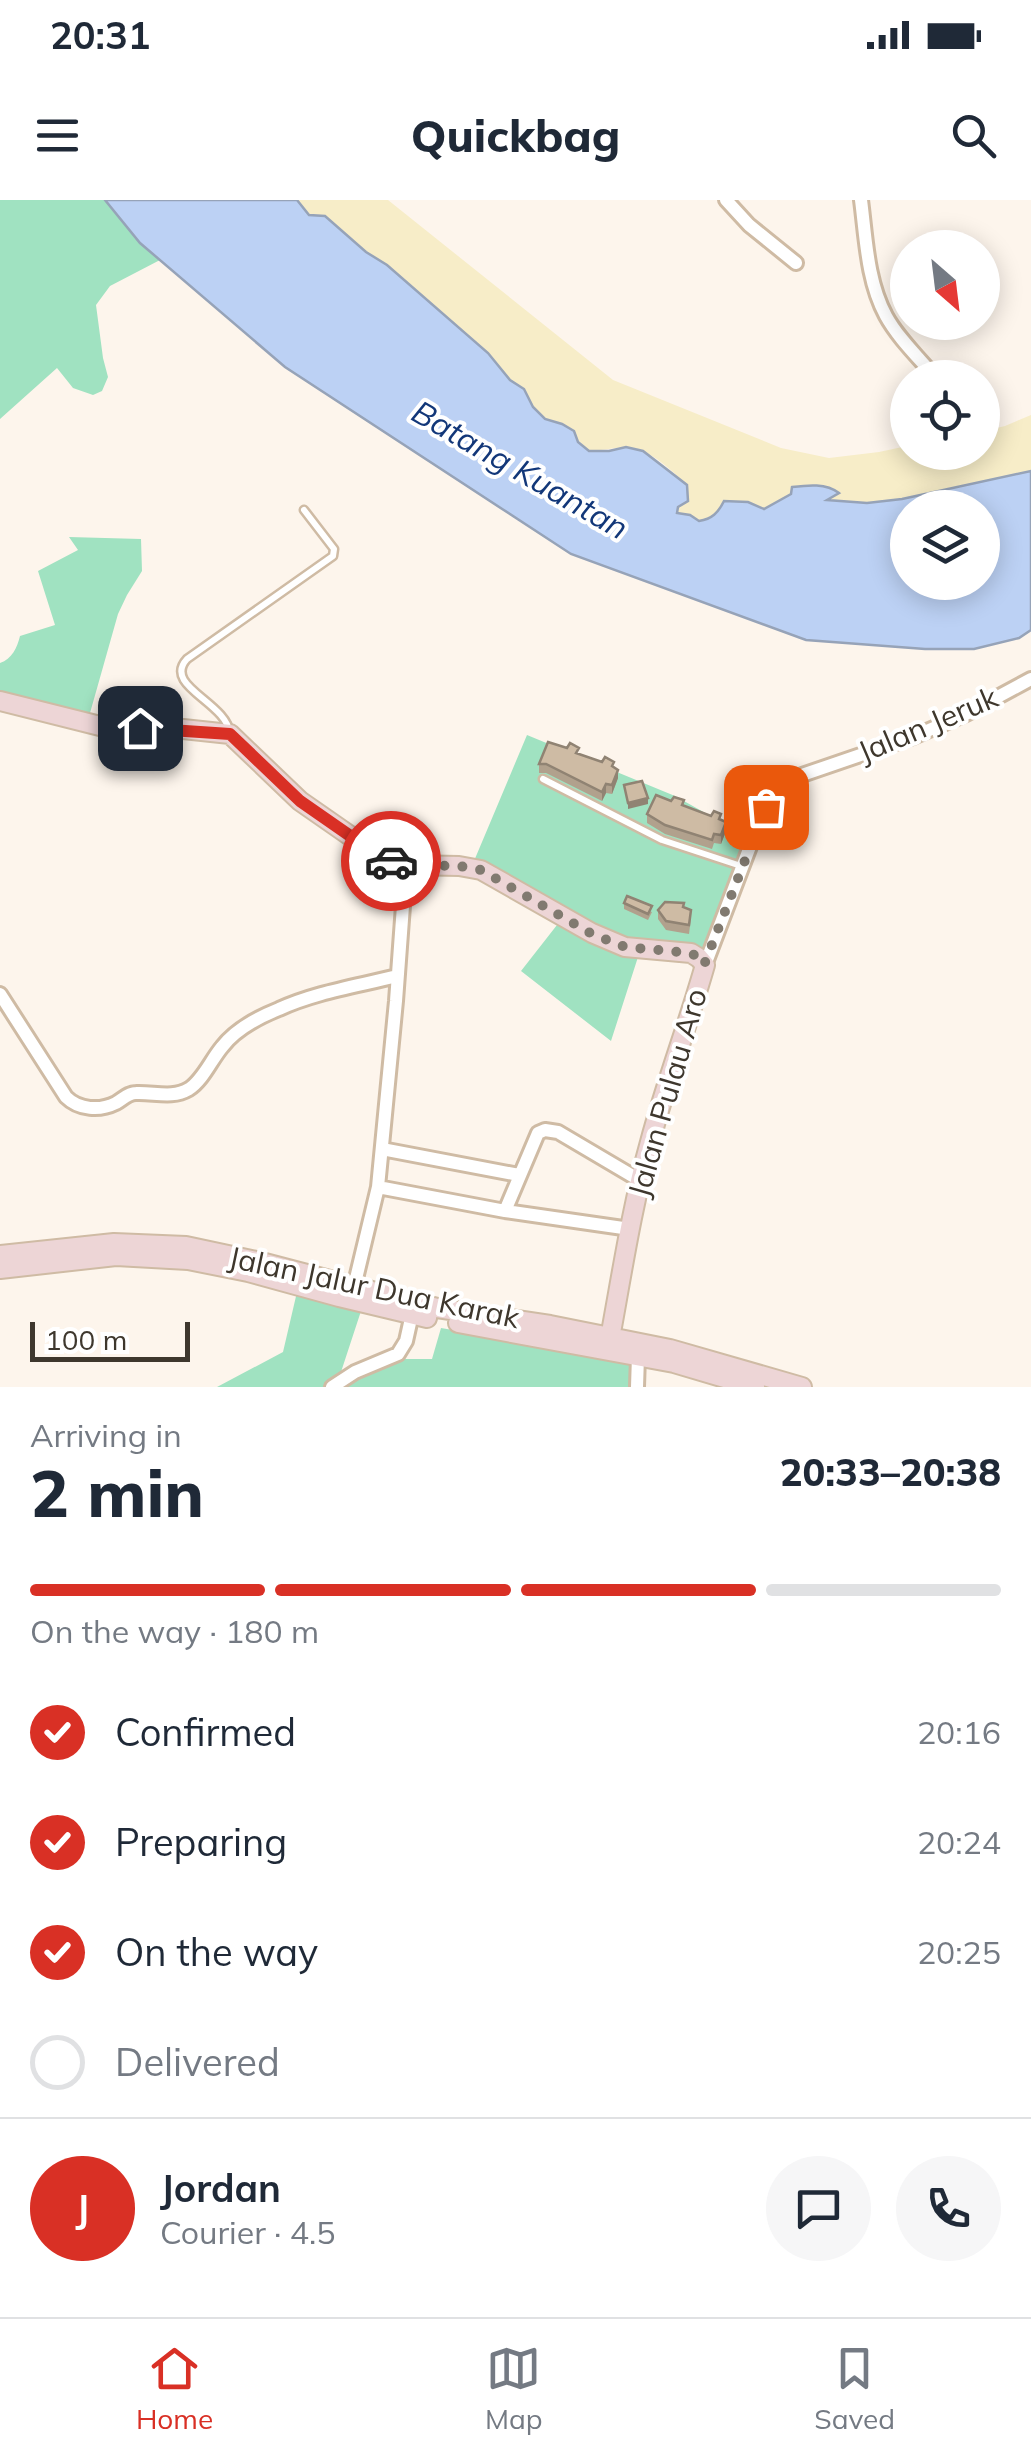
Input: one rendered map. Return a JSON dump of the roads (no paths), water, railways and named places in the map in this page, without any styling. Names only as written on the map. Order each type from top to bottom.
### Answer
[{"type":"main road","points":[[0,701],[104,728],[168,728],[230,734]]},
{"type":"main road","name":"Jalan Pulau Aro","points":[[230,734],[300,801],[390,861],[481,870],[592,934],[625,947],[691,953],[704,965],[650,1140],[610,1338]]},
{"type":"main road","name":"Jalan Jalur Dua Karak","points":[[0,1255],[114,1242],[186,1246],[437,1308],[670,1349],[802,1387]]},
{"type":"main road","name":"Jalan Jalur Dua Karak","points":[[0,1269],[116,1256],[188,1260],[412,1314],[674,1364],[755,1387]]},
{"type":"street","points":[[726,200],[748,225],[796,264]]},
{"type":"street","points":[[861,200],[879,301],[887,319],[921,360]]},
{"type":"street","name":"Jalan Jeruk","points":[[704,965],[766,807],[783,788],[802,776],[913,738],[1031,678]]},
{"type":"street","points":[[354,1287],[378,1187],[406,865]]},
{"type":"street","points":[[0,994],[66,1097],[82,1106],[99,1108],[134,1093],[156,1096],[184,1092],[194,1086],[224,1044],[278,1009],[397,976]]},
{"type":"street","points":[[505,1211],[538,1134],[545,1130],[551,1129],[641,1182]]},
{"type":"street","points":[[382,1150],[519,1174]]},
{"type":"street","points":[[378,1187],[630,1229]]},
{"type":"street","points":[[332,1387],[355,1372],[398,1354],[406,1341],[412,1314]]},
{"type":"street","points":[[636,1387],[638,1356]]},
{"type":"lane","points":[[230,734],[229,724],[221,713],[184,681],[180,666],[332,556],[334,549],[304,510]]},
{"type":"lane","points":[[544,779],[662,840],[742,867]]},
{"type":"water","name":"Batang Kuantan","points":[[105,200],[297,200],[309,215],[325,216],[387,265],[488,353],[510,380],[524,389],[545,419],[574,431],[578,442],[589,451],[626,447],[643,451],[687,485],[688,501],[678,507],[677,513],[699,521],[708,519],[724,501],[748,502],[764,509],[791,494],[792,487],[810,485],[839,493],[827,500],[890,500],[890,600],[1000,600],[1000,490],[943,490],[1031,471],[1031,630],[1019,638],[974,649],[806,640],[571,554],[285,367],[140,243]]}]
